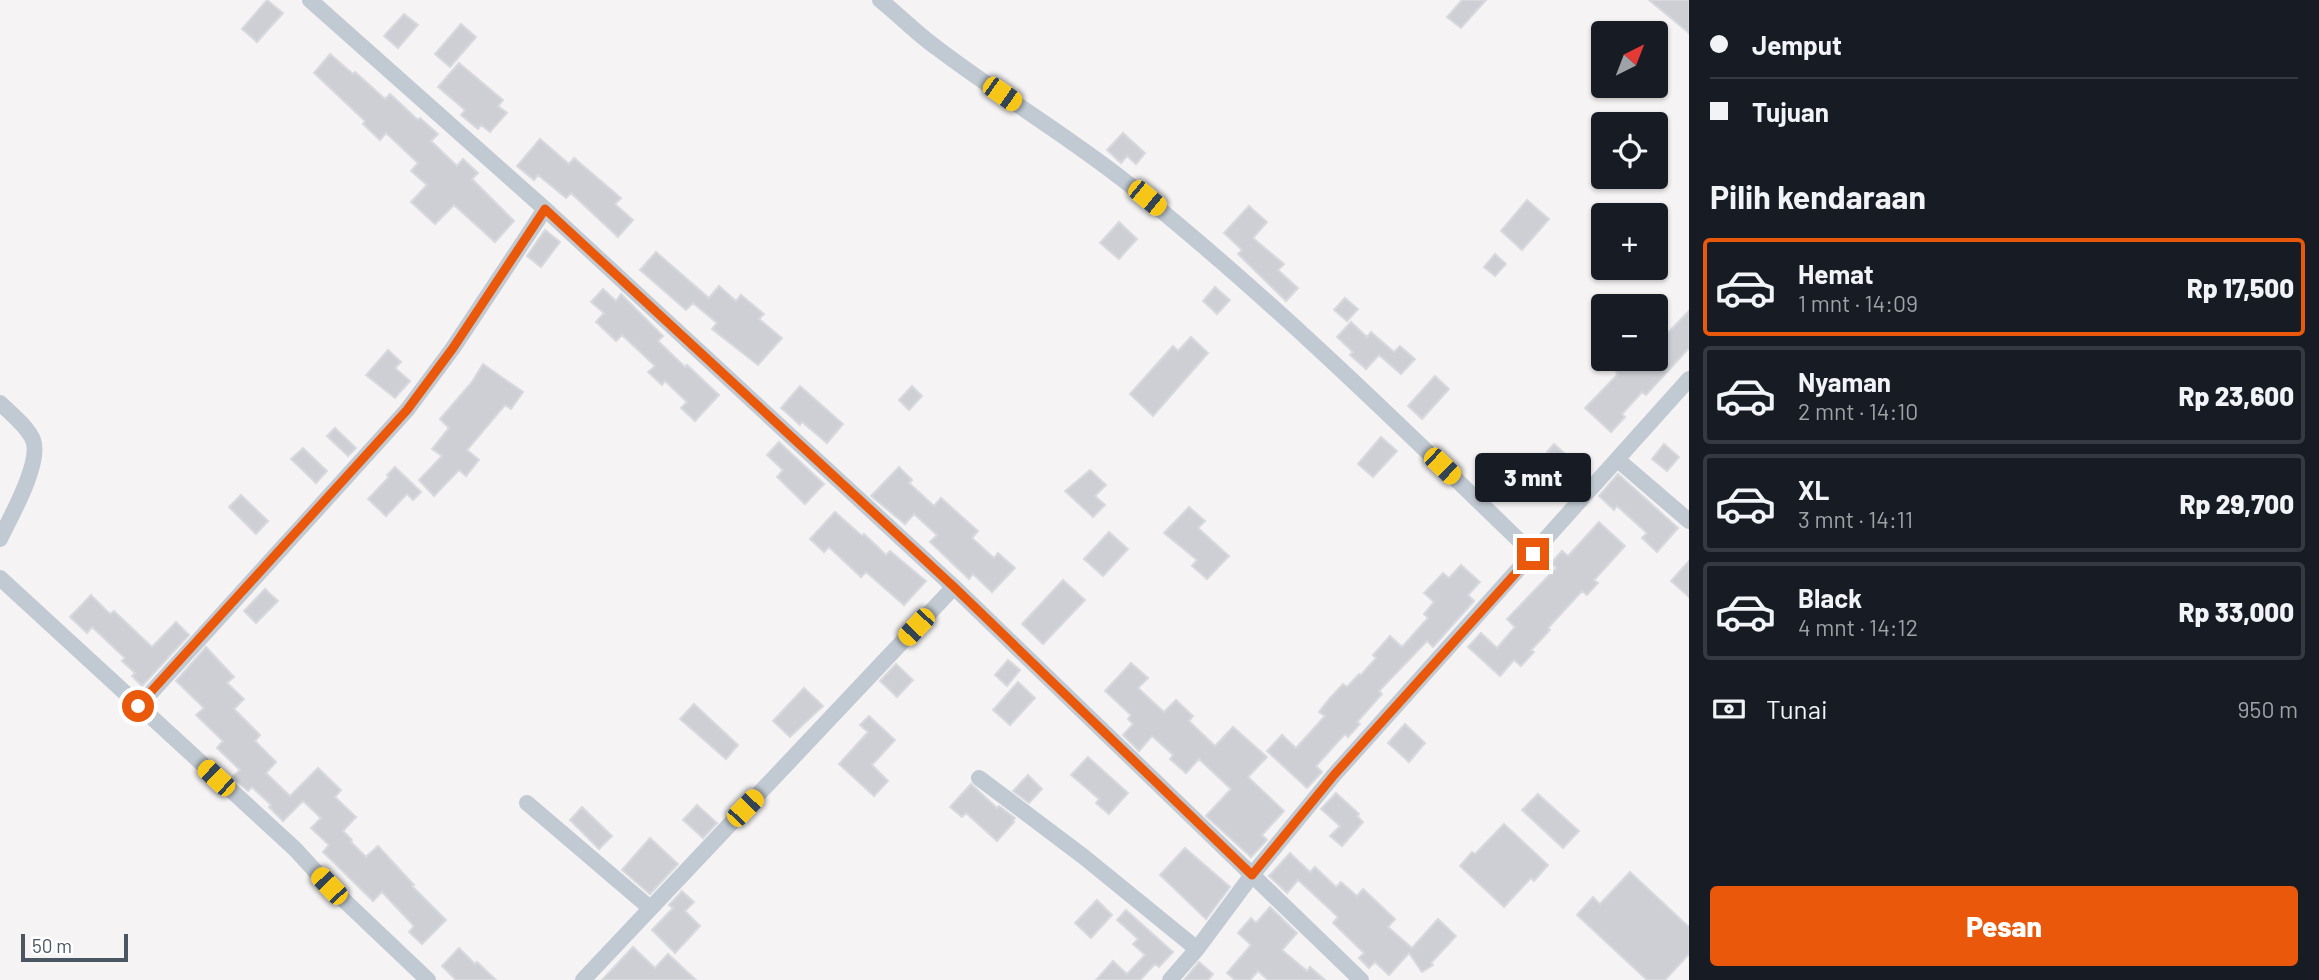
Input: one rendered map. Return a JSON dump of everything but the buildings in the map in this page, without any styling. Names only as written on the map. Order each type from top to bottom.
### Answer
[{"type":"street","points":[[310,0],[545,209],[954,587],[1361,980]]},
{"type":"street","points":[[880,0],[934,47],[1087,153],[1200,242],[1388,412],[1533,554]]},
{"type":"street","points":[[138,706],[407,410],[453,348],[545,209]]},
{"type":"street","points":[[1170,980],[1334,775],[1689,379]]},
{"type":"street","points":[[0,402],[26,430],[33,441],[35,455],[0,539]]},
{"type":"street","points":[[1618,460],[1689,521]]},
{"type":"street","points":[[0,578],[295,849],[329,886],[428,980]]},
{"type":"street","points":[[583,980],[954,587]]},
{"type":"street","points":[[979,778],[1084,857],[1197,949]]},
{"type":"street","points":[[527,803],[650,908]]},
{"type":"route","points":[[138,706],[407,410],[453,348],[545,209],[954,587],[1252,875],[1334,775],[1533,554]]}]
